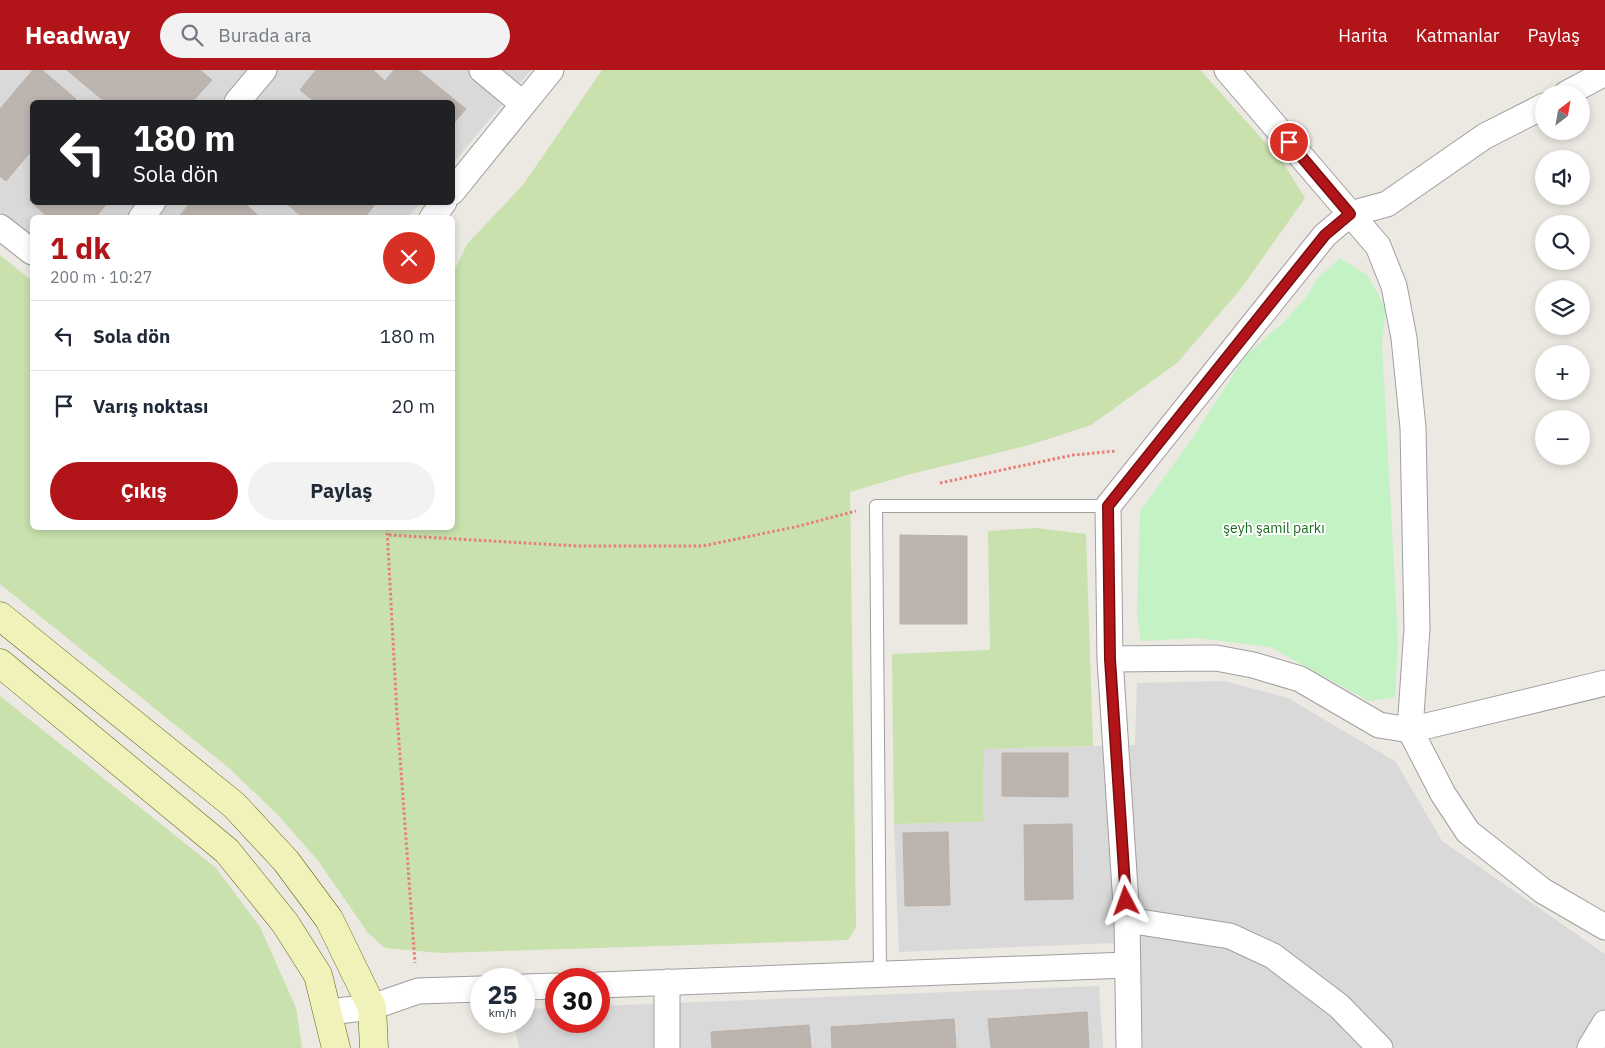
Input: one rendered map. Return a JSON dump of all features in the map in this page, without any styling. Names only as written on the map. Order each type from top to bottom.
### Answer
[{"type":"main road","points":[[0,616],[234,805],[286,861],[329,919],[372,1007],[374,1048]]},
{"type":"main road","points":[[0,663],[227,851],[285,923],[318,975],[329,1012],[336,1048]]},
{"type":"street","points":[[239,100],[264,70]]},
{"type":"street","points":[[482,70],[523,104]]},
{"type":"street","points":[[455,188],[551,70]]},
{"type":"street","points":[[1228,70],[1378,246],[1394,286],[1404,338],[1414,428],[1417,628],[1410,730],[1443,794],[1468,832],[1543,891],[1605,927]]},
{"type":"street","points":[[1583,85],[1605,73]]},
{"type":"street","points":[[1129,1048],[1127,920],[1110,659],[1108,506],[1325,235],[1350,214],[1387,204],[1485,136],[1535,111]]},
{"type":"street","points":[[0,226],[30,250]]},
{"type":"street","points":[[1110,659],[1216,658],[1253,665],[1300,679],[1379,725],[1410,730],[1605,683]]},
{"type":"street","points":[[1127,920],[1230,936],[1273,956],[1339,1006],[1380,1048]]},
{"type":"street","points":[[610,985],[1127,965]]},
{"type":"street","points":[[666,982],[667,1048]]},
{"type":"street","points":[[329,1012],[372,1007],[418,992],[470,990]]},
{"type":"street","points":[[1590,1048],[1605,1023]]},
{"type":"lane","points":[[880,974],[876,506],[1108,506]]},
{"type":"path","points":[[931,485],[1073,455],[1153,448]]},
{"type":"path","points":[[389,536],[576,546],[702,546],[795,527],[876,506]]},
{"type":"path","points":[[388,530],[397,715],[418,992]]},
{"type":"shaded area","points":[[0,70],[531,70],[455,161],[455,100],[30,100],[30,205],[418,205],[410,215],[30,215],[30,237],[0,212]]},
{"type":"shaded area","points":[[1224,681],[1288,698],[1396,762],[1442,841],[1605,954],[1605,1048],[1143,1048],[1138,942],[899,952],[894,824],[983,822],[984,749],[1135,745],[1137,683]]},
{"type":"shaded area","points":[[1099,986],[1103,1048],[519,1048],[516,1033],[535,1033],[535,1009],[545,1008],[545,1033],[610,1033],[610,1006]]},
{"type":"green space","points":[[602,70],[1200,70],[1282,161],[1305,198],[1240,290],[1177,363],[1091,425],[1033,444],[907,475],[850,492],[856,927],[848,940],[441,953],[385,948],[368,933],[319,862],[280,817],[229,768],[0,584],[0,255],[30,279],[30,530],[455,530],[455,270],[467,244],[523,185]]},
{"type":"green space","name":"şeyh şamil parkı","points":[[1340,258],[1368,276],[1386,309],[1382,343],[1398,643],[1395,697],[1369,701],[1270,647],[1198,638],[1141,641],[1137,615],[1140,511],[1194,436],[1245,356],[1284,322],[1306,297],[1318,278]]},
{"type":"green space","points":[[1035,528],[1086,534],[1093,746],[984,749],[983,822],[894,824],[892,654],[990,650],[988,531]]},
{"type":"green space","points":[[0,696],[216,868],[260,927],[296,1008],[302,1048],[0,1048]]},
{"type":"building","points":[[33,70],[42,70],[76,99],[30,100],[30,152],[6,181],[0,176],[0,109]]},
{"type":"building","points":[[67,70],[200,70],[212,80],[194,100],[103,100]]},
{"type":"building","points":[[316,70],[373,70],[385,81],[394,70],[418,70],[455,100],[312,100],[300,90]]},
{"type":"building","points":[[455,100],[466,109],[455,122]]},
{"type":"building","points":[[35,205],[106,205],[97,215],[46,215]]},
{"type":"building","points":[[189,205],[246,205],[258,215],[180,215]]},
{"type":"building","points":[[288,205],[375,205],[366,215],[300,215]]},
{"type":"building","points":[[900,535],[967,536],[967,624],[900,624]]},
{"type":"building","points":[[1002,753],[1068,753],[1068,797],[1002,796]]},
{"type":"building","points":[[1072,824],[1073,899],[1025,900],[1024,825]]},
{"type":"building","points":[[948,832],[950,905],[905,906],[903,833]]},
{"type":"building","points":[[1087,1012],[1089,1048],[991,1048],[988,1019]]},
{"type":"building","points":[[954,1019],[956,1048],[832,1048],[831,1027]]},
{"type":"building","points":[[809,1025],[811,1048],[712,1048],[711,1032]]},
{"type":"route","points":[[1126,901],[1110,659],[1108,506],[1325,235],[1350,214],[1289,142]]}]
